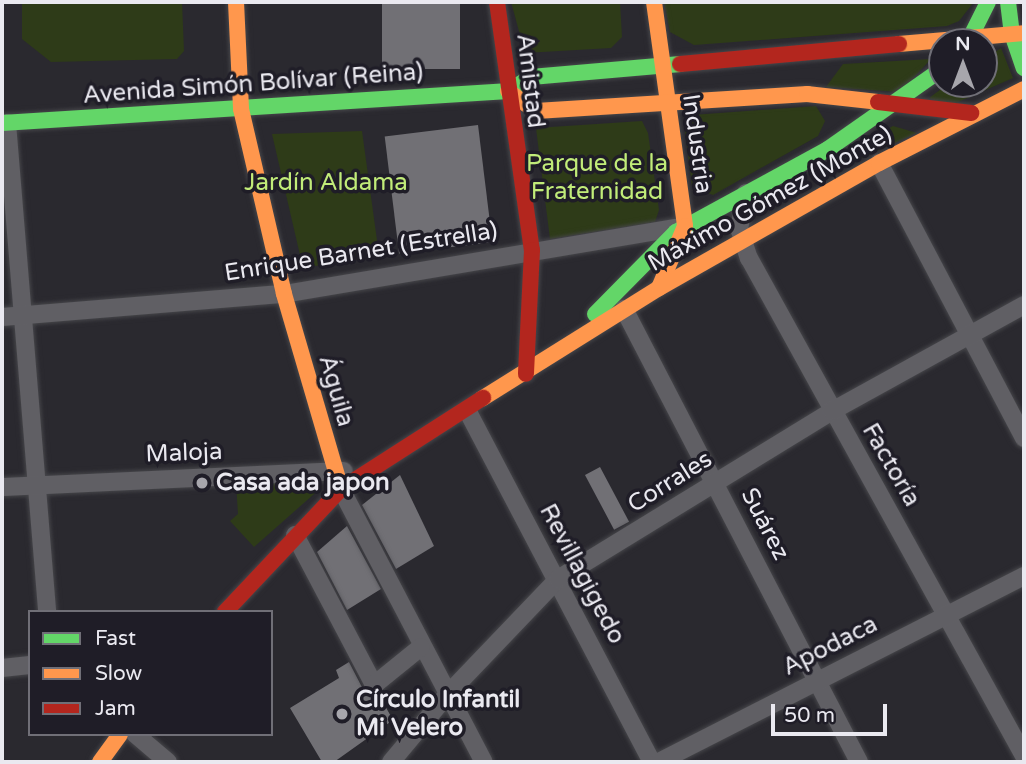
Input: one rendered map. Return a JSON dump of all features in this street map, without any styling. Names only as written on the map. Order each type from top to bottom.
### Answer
[{"type":"main road","name":"Águila","points":[[236,2],[241,109],[284,294],[333,471],[341,489]]},
{"type":"main road","name":"Amistad","points":[[497,2],[532,250],[526,374]]},
{"type":"main road","name":"Industria","points":[[654,2],[685,226],[659,288]]},
{"type":"main road","points":[[976,28],[988,2]]},
{"type":"main road","points":[[1008,2],[1018,33],[1024,68]]},
{"type":"main road","points":[[998,36],[1018,33]]},
{"type":"main road","name":"Avenida Simón Bolívar (Reina)","points":[[3,118],[241,109],[508,91],[531,77],[928,44]]},
{"type":"main road","name":"Máximo Gómez (Monte)","points":[[545,361],[685,226],[828,149],[896,105],[928,80]]},
{"type":"main road","name":"Máximo Gómez (Monte)","points":[[227,610],[341,489],[369,469],[526,374],[659,288],[879,163],[971,113],[1024,89]]},
{"type":"main road","points":[[508,91],[536,111],[807,94],[971,113]]},
{"type":"main road","points":[[807,94],[821,99],[835,115],[828,149]]},
{"type":"main road","points":[[100,762],[119,736]]},
{"type":"street","points":[[3,118],[23,316],[34,484],[47,610]]},
{"type":"street","points":[[879,163],[1024,438]]},
{"type":"street","points":[[741,241],[746,193]]},
{"type":"street","name":"Enrique Barnet (Estrella)","points":[[2,317],[284,294],[685,226]]},
{"type":"street","name":"Factoría","points":[[741,241],[832,411],[948,612],[1024,756]]},
{"type":"street","name":"Corrales","points":[[391,762],[447,695],[558,579],[832,411],[1024,305]]},
{"type":"street","name":"Suárez","points":[[624,309],[859,762]]},
{"type":"street","name":"Revillagigedo","points":[[467,410],[652,762]]},
{"type":"street","name":"Maloja","points":[[2,487],[369,469]]},
{"type":"street","name":"Águila","points":[[341,489],[421,647],[484,762]]},
{"type":"street","points":[[295,535],[374,685],[421,647]]},
{"type":"street","name":"Apodaca","points":[[659,762],[948,612],[1024,576]]},
{"type":"street","points":[[2,668],[28,665]]},
{"type":"street","points":[[137,736],[168,762]]},
{"type":"green space","points":[[22,2],[182,2],[184,51],[177,59],[51,62],[22,39]]},
{"type":"green space","points":[[511,2],[620,2],[622,37],[611,48],[525,53]]},
{"type":"green space","points":[[664,2],[974,2],[959,21],[947,26],[694,45],[670,32]]},
{"type":"green space","points":[[1001,48],[1013,78],[998,85],[998,50]]},
{"type":"green space","points":[[928,59],[900,92],[826,87],[843,64]]},
{"type":"green space","points":[[929,98],[967,98],[949,106]]},
{"type":"green space","points":[[816,106],[825,121],[818,136],[713,195],[692,187],[684,123],[692,115]]},
{"type":"green space","name":"Parque de la Fraternidad","points":[[642,121],[648,133],[659,210],[655,222],[550,239],[536,128]]},
{"type":"green space","points":[[893,126],[917,133],[848,164],[858,145]]},
{"type":"green space","name":"Jardín Aldama","points":[[362,131],[379,255],[303,268],[272,134]]},
{"type":"green space","points":[[314,478],[322,487],[254,547],[230,521],[238,514],[236,483]]},
{"type":"building","points":[[382,2],[460,2],[460,69],[382,69]]},
{"type":"building","points":[[478,125],[492,242],[399,254],[385,136]]},
{"type":"building","points":[[600,467],[629,522],[614,530],[585,475]]},
{"type":"building","points":[[400,475],[434,546],[396,569],[362,505]]},
{"type":"building","points":[[347,526],[381,589],[347,610],[317,552]]},
{"type":"building","name":"Círculo Infantil Mi Velero","points":[[349,662],[364,691],[379,695],[393,720],[334,762],[322,762],[290,708],[339,678],[336,670]]},
{"type":"traffic: fast","points":[[975,28],[988,2]]},
{"type":"traffic: fast","points":[[1008,2],[1012,34]]},
{"type":"traffic: fast","points":[[1012,34],[1024,68]]},
{"type":"traffic: fast","points":[[2,123],[508,91],[531,77],[680,64]]},
{"type":"traffic: fast","points":[[595,314],[676,232],[828,149],[928,79]]},
{"type":"traffic: slow","points":[[236,2],[241,109],[284,294],[341,489]]},
{"type":"traffic: slow","points":[[654,2],[685,226],[659,288]]},
{"type":"traffic: slow","points":[[899,44],[1024,33]]},
{"type":"traffic: slow","points":[[483,398],[659,288],[879,163],[1024,89]]},
{"type":"traffic: slow","points":[[508,91],[536,111],[807,94],[878,102]]},
{"type":"traffic: slow","points":[[100,762],[119,736]]},
{"type":"traffic: jam","points":[[497,2],[532,250],[526,374]]},
{"type":"traffic: jam","points":[[680,64],[899,44]]},
{"type":"traffic: jam","points":[[878,102],[971,113]]},
{"type":"traffic: jam","points":[[227,610],[341,489],[483,398]]},
{"type":"place","name":"Casa ada japon","points":[[202,483]]},
{"type":"place","name":"Círculo Infantil Mi Velero","points":[[342,714]]}]
